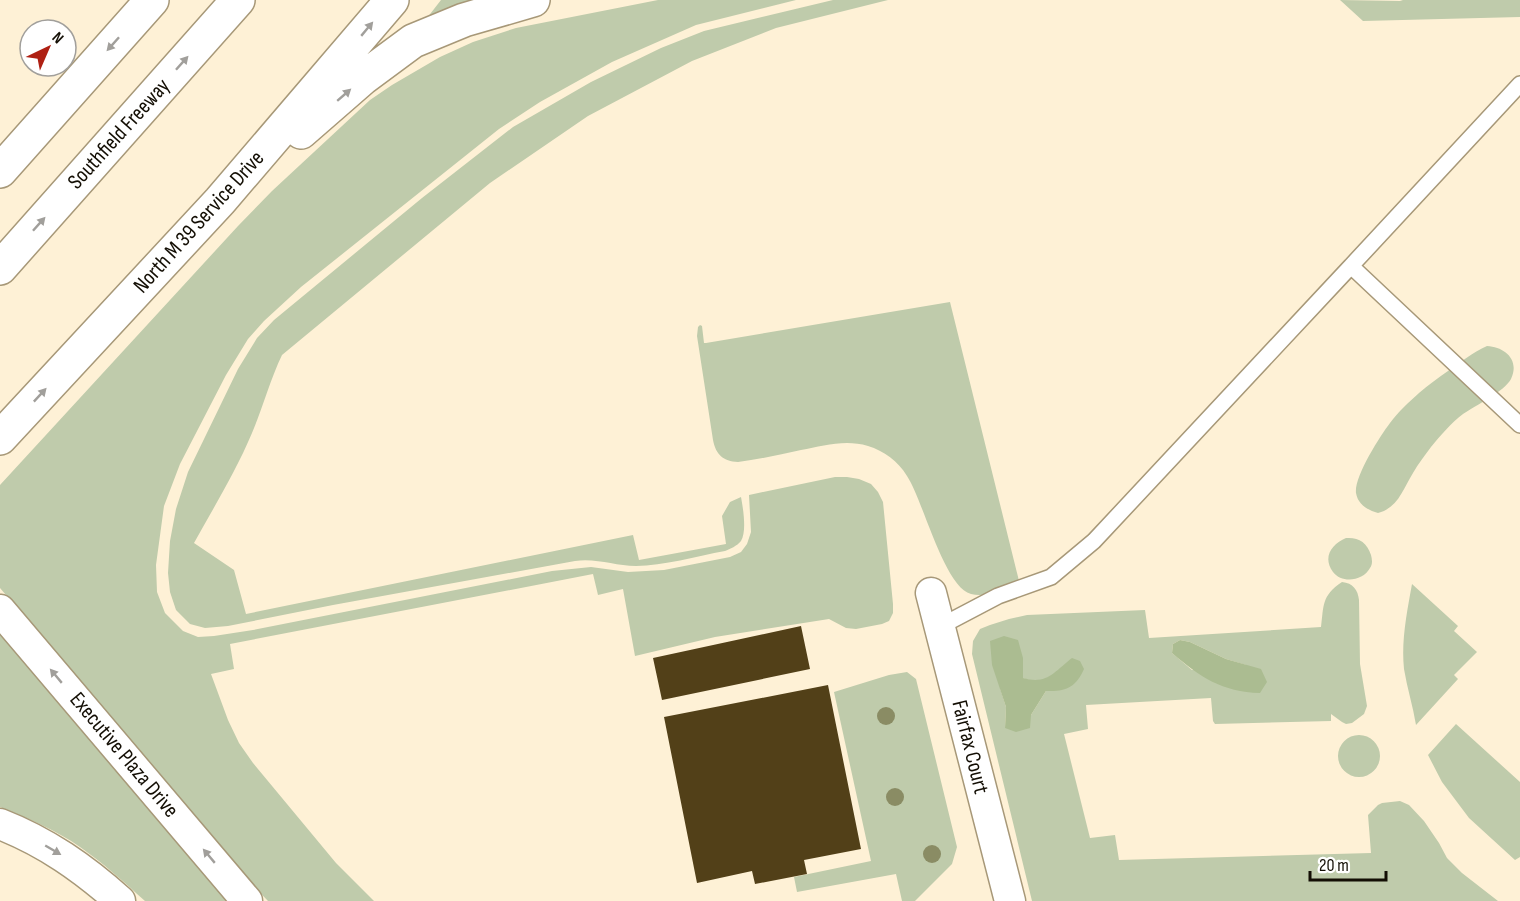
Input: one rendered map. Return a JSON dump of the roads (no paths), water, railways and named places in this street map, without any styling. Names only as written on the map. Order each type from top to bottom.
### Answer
[{"type":"main road","points":[[0,171],[152,0]]},
{"type":"main road","name":"Southfield Freeway","points":[[0,268],[238,0]]},
{"type":"main road","name":"North M 39 Service Drive","points":[[0,438],[220,201],[392,0]]},
{"type":"main road","points":[[220,201],[363,78],[413,41],[464,20],[533,0]]},
{"type":"street","name":"Fairfax Court","points":[[931,593],[1010,901]]},
{"type":"street","name":"Executive Plaza Drive","points":[[0,610],[247,901]]},
{"type":"street","points":[[0,824],[25,834],[67,858],[95,878],[120,901]]},
{"type":"lane","points":[[939,627],[998,596],[1051,577],[1094,541],[1520,84]]},
{"type":"lane","points":[[1351,266],[1520,425]]}]
